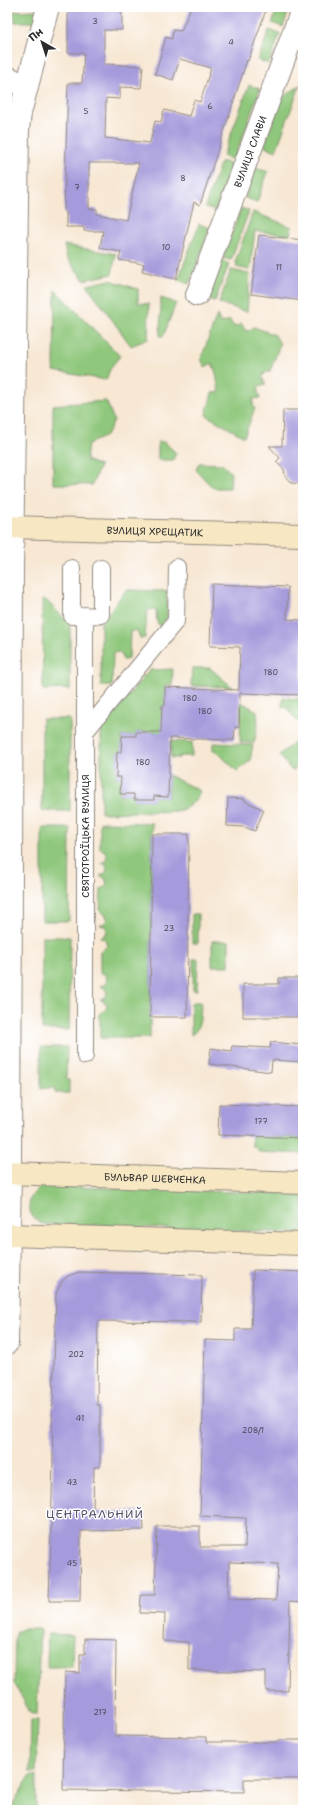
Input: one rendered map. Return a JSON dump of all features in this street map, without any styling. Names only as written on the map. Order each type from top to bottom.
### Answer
[{"type":"main road","name":"ВУЛИЦЯ ХРЕЩАТИК","points":[[10,527],[303,535]]},
{"type":"main road","name":"БУЛЬВАР ШЕВЧЕНКА","points":[[8,1173],[303,1183]]},
{"type":"main road","points":[[8,1235],[303,1244]]},
{"type":"street","points":[[7,1343],[10,527],[18,125],[26,87],[48,7]]},
{"type":"street","name":"ВУЛИЦЯ СЛАВИ","points":[[197,295],[303,7]]},
{"type":"street","points":[[7,76],[26,87]]},
{"type":"street","points":[[86,731],[176,621],[177,567]]},
{"type":"street","points":[[72,568],[72,616],[85,616],[101,615],[101,568]]},
{"type":"street","name":"СВЯТОТРОЇЦЬКА ВУЛИЦЯ","points":[[85,616],[85,1056]]},
{"type":"green space","points":[[278,7],[290,7],[283,27],[272,23]]},
{"type":"green space","points":[[37,10],[37,22],[15,22],[14,11]]},
{"type":"green space","points":[[269,30],[280,34],[269,64],[258,60]]},
{"type":"green space","points":[[249,85],[260,89],[234,160],[223,156]]},
{"type":"green space","points":[[300,85],[276,151],[264,146],[281,99]]},
{"type":"green space","points":[[221,161],[232,165],[215,211],[205,207]]},
{"type":"green space","points":[[256,168],[268,172],[257,202],[245,198]]},
{"type":"green space","points":[[241,208],[249,211],[231,260],[223,258]]},
{"type":"green space","points":[[253,212],[292,227],[290,235],[255,231],[250,270],[236,267],[237,262],[235,262]]},
{"type":"green space","points":[[199,224],[210,228],[189,284],[178,280]]},
{"type":"green space","points":[[64,245],[116,254],[112,274],[84,280],[67,258]]},
{"type":"green space","points":[[222,261],[229,264],[215,301],[208,299]]},
{"type":"green space","points":[[231,270],[250,274],[247,312],[219,303]]},
{"type":"green space","points":[[110,280],[138,289],[138,303],[149,304],[148,339],[131,346],[87,285]]},
{"type":"green space","points":[[55,290],[120,356],[111,367],[106,380],[54,371]]},
{"type":"green space","points":[[161,298],[176,303],[163,337],[160,336]]},
{"type":"green space","points":[[217,315],[220,322],[223,323],[230,320],[233,326],[239,326],[241,323],[245,330],[248,331],[254,327],[275,335],[280,344],[270,372],[266,372],[262,377],[265,385],[258,387],[260,398],[253,399],[253,406],[255,408],[244,437],[206,415],[212,393],[219,392],[216,373],[212,363],[205,367],[201,359]]},
{"type":"green space","points":[[106,401],[114,420],[106,436],[88,444],[86,460],[100,466],[92,485],[53,484],[53,405]]},
{"type":"green space","points":[[158,442],[164,442],[176,453],[173,460],[158,460]]},
{"type":"green space","points":[[199,463],[222,464],[231,473],[230,488],[213,488],[196,470]]},
{"type":"green space","points":[[126,590],[167,591],[167,617],[161,626],[157,623],[156,611],[152,609],[147,611],[145,638],[140,638],[137,630],[130,632],[129,659],[123,660],[120,652],[113,653],[112,686],[101,686],[101,622]]},
{"type":"green space","points":[[42,600],[46,600],[70,624],[70,689],[43,690]]},
{"type":"green space","points":[[192,668],[210,668],[232,687],[191,686]]},
{"type":"green space","points":[[173,669],[172,685],[165,685],[165,706],[162,706],[162,715],[170,738],[156,732],[136,732],[136,736],[122,736],[121,752],[117,752],[116,777],[121,777],[120,794],[134,794],[134,800],[154,800],[154,796],[168,797],[168,775],[200,791],[198,795],[188,806],[177,811],[101,813],[101,729],[149,670]]},
{"type":"green space","points":[[283,698],[303,699],[303,716],[297,721],[286,707],[282,707]]},
{"type":"green space","points":[[241,702],[257,711],[258,725],[254,743],[240,742]]},
{"type":"green space","points":[[42,719],[70,719],[70,811],[42,811]]},
{"type":"green space","points":[[303,735],[303,762],[292,771],[279,755]]},
{"type":"green space","points":[[171,741],[192,742],[192,756],[179,756],[179,758],[171,758]]},
{"type":"green space","points":[[213,743],[253,745],[250,761],[237,771],[216,751],[213,751]]},
{"type":"green space","points":[[100,822],[152,823],[150,1038],[100,1038],[100,1013],[107,1007],[106,1003],[100,999],[105,998],[107,994],[105,988],[100,986],[104,985],[107,981],[105,974],[100,973],[100,951],[107,945],[105,939],[100,937],[106,934],[107,930],[105,926],[100,925],[105,923],[107,919],[106,915],[100,911],[101,889],[107,884],[105,878],[100,876],[106,873],[107,868],[105,864],[101,863],[105,861],[107,857],[105,851],[100,849]]},
{"type":"green space","points":[[42,828],[70,828],[69,921],[42,921]]},
{"type":"green space","points":[[192,914],[198,914],[198,943],[192,943]]},
{"type":"green space","points":[[42,937],[70,937],[69,1030],[42,1030]]},
{"type":"green space","points":[[212,941],[229,941],[229,966],[212,966]]},
{"type":"green space","points":[[193,959],[198,959],[197,990],[193,990]]},
{"type":"green space","points":[[201,1002],[200,1016],[199,1025],[195,1032],[191,1035],[191,1003]]},
{"type":"green space","points":[[41,1047],[67,1047],[66,1079],[69,1080],[69,1093],[55,1093],[55,1088],[41,1088]]},
{"type":"green space","points":[[252,1136],[303,1138],[303,1154],[259,1152],[255,1146],[252,1146]]},
{"type":"green space","points":[[45,1186],[303,1194],[303,1233],[42,1224],[32,1215],[29,1204],[34,1193]]},
{"type":"green space","points":[[23,1629],[40,1629],[37,1714],[31,1714],[14,1683],[15,1637],[17,1631]]},
{"type":"green space","points":[[48,1634],[73,1635],[72,1667],[47,1667]]},
{"type":"green space","points":[[31,1720],[38,1720],[36,1772],[30,1772]]},
{"type":"green space","points":[[30,1776],[36,1776],[36,1810],[13,1809],[14,1802]]},
{"type":"building","points":[[68,7],[120,7],[120,12],[122,12],[122,30],[104,30],[104,64],[143,66],[141,88],[120,87],[120,99],[106,98],[105,138],[150,143],[155,121],[161,122],[164,110],[189,116],[194,100],[200,102],[211,68],[180,59],[173,80],[155,74],[166,37],[172,39],[173,30],[181,31],[191,7],[267,7],[248,61],[247,60],[200,205],[194,202],[176,279],[142,271],[144,264],[119,260],[121,252],[100,248],[103,231],[84,231],[84,227],[66,227],[66,212],[64,212],[68,83],[82,83],[84,53],[68,53]],"holes":[[[89,163],[139,163],[126,220],[97,214],[97,209],[89,209]]]},
{"type":"building","points":[[259,235],[303,240],[303,301],[251,294]]},
{"type":"building","points":[[283,410],[303,410],[303,484],[291,483],[285,476],[284,469],[276,462],[280,458],[269,446],[282,446]]},
{"type":"building","points":[[212,584],[288,587],[287,619],[303,620],[301,695],[240,693],[239,727],[235,727],[234,740],[170,738],[168,797],[154,796],[154,800],[134,800],[134,794],[120,794],[121,777],[116,777],[117,752],[121,752],[122,736],[136,736],[136,732],[161,732],[162,706],[165,706],[165,687],[239,690],[240,647],[210,646]]},
{"type":"building","points":[[228,798],[245,799],[245,801],[264,810],[255,831],[244,827],[227,826]]},
{"type":"building","points":[[152,834],[189,834],[187,1017],[150,1017]]},
{"type":"building","points":[[279,978],[303,978],[303,1017],[243,1017],[243,984],[279,984]]},
{"type":"building","points":[[271,1042],[303,1045],[303,1062],[272,1060],[271,1072],[209,1064],[211,1048],[231,1051],[232,1046],[270,1048]]},
{"type":"building","points":[[219,1104],[303,1107],[303,1138],[218,1135]]},
{"type":"building","points":[[253,1270],[303,1272],[303,1602],[290,1601],[288,1691],[266,1691],[266,1672],[189,1670],[189,1642],[164,1641],[165,1614],[140,1613],[141,1595],[155,1595],[157,1526],[200,1526],[200,1547],[245,1547],[246,1518],[200,1516],[205,1340],[235,1341],[235,1329],[251,1329]],"holes":[[[229,1562],[278,1564],[276,1600],[228,1599]]]},
{"type":"building","points":[[79,1272],[202,1275],[201,1322],[98,1321],[97,1405],[100,1405],[100,1467],[94,1467],[93,1512],[143,1511],[144,1530],[81,1531],[80,1601],[49,1601],[53,1460],[52,1406],[56,1294],[62,1281],[68,1276]]},
{"type":"building","points":[[85,1639],[116,1640],[115,1736],[206,1737],[206,1742],[279,1742],[279,1740],[303,1740],[303,1779],[244,1779],[244,1792],[63,1790],[65,1672],[80,1673],[80,1654],[85,1654]]},
{"type":"district","name":"ЦЕНТРАЛЬНИЙ","points":[[95,1514]]}]
